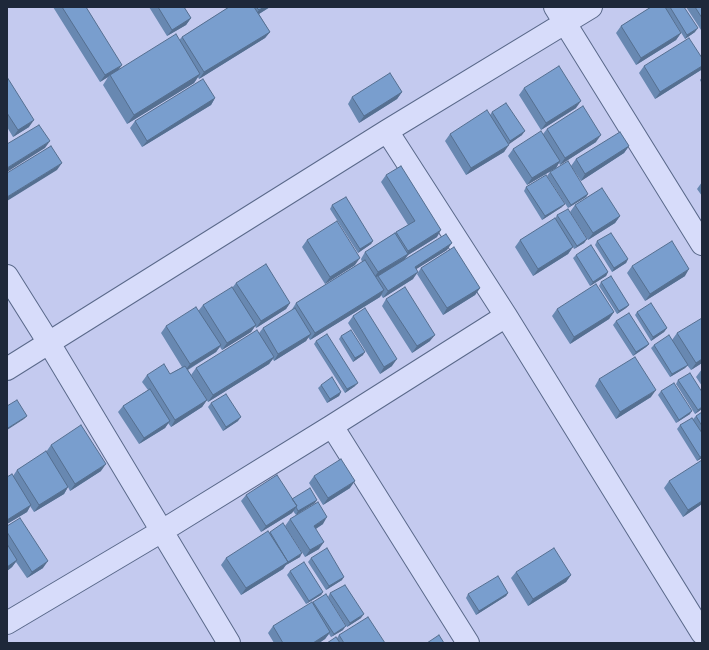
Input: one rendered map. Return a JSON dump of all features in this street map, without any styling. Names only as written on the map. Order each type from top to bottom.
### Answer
[{"type":"street","points":[[7,369],[387,131],[560,15],[591,7]]},
{"type":"street","points":[[560,15],[702,244]]},
{"type":"street","points":[[387,131],[506,316],[702,633]]},
{"type":"street","points":[[7,276],[49,343],[229,643]]},
{"type":"street","points":[[7,623],[332,426],[506,316]]},
{"type":"street","points":[[332,426],[468,643]]},
{"type":"building","points":[[62,7],[86,7],[122,65],[105,75]]},
{"type":"building","points":[[158,7],[184,7],[191,18],[172,30]]},
{"type":"building","points":[[229,7],[254,7],[270,32],[204,72],[182,37]]},
{"type":"building","points":[[256,7],[264,7],[259,10]]},
{"type":"building","points":[[651,7],[665,7],[681,33],[641,58],[621,26]]},
{"type":"building","points":[[670,7],[684,7],[698,28],[687,35]]},
{"type":"building","points":[[695,7],[702,7],[702,18]]},
{"type":"building","points":[[176,34],[200,74],[134,115],[110,75]]},
{"type":"building","points":[[689,38],[702,58],[702,66],[660,92],[644,66]]},
{"type":"building","points":[[559,66],[581,101],[546,123],[524,88]]},
{"type":"building","points":[[390,73],[402,92],[364,116],[352,97]]},
{"type":"building","points":[[7,77],[34,120],[18,130],[7,113]]},
{"type":"building","points":[[203,79],[215,98],[147,141],[135,121]]},
{"type":"building","points":[[506,103],[525,131],[510,141],[492,112]]},
{"type":"building","points":[[583,106],[601,135],[565,158],[547,129]]},
{"type":"building","points":[[487,110],[509,145],[471,168],[450,134]]},
{"type":"building","points":[[39,125],[50,141],[7,168],[7,144]]},
{"type":"building","points":[[541,131],[560,161],[532,178],[513,149]]},
{"type":"building","points":[[620,132],[629,146],[585,174],[576,159]]},
{"type":"building","points":[[51,146],[62,163],[7,197],[7,173]]},
{"type":"building","points":[[568,161],[588,194],[571,205],[550,172]]},
{"type":"building","points":[[401,166],[441,230],[408,251],[396,232],[415,221],[386,175]]},
{"type":"building","points":[[546,175],[565,204],[545,216],[526,187]]},
{"type":"building","points":[[602,188],[620,216],[593,233],[575,205]]},
{"type":"building","points":[[346,197],[373,241],[360,249],[332,205]]},
{"type":"building","points":[[568,209],[587,239],[577,246],[557,215]]},
{"type":"building","points":[[555,218],[573,247],[538,269],[520,240]]},
{"type":"building","points":[[337,221],[360,258],[330,277],[307,240]]},
{"type":"building","points":[[395,233],[408,254],[378,272],[365,252]]},
{"type":"building","points":[[611,233],[628,259],[614,268],[597,241]]},
{"type":"building","points":[[446,234],[452,243],[415,267],[418,272],[388,291],[378,276]]},
{"type":"building","points":[[672,241],[689,269],[650,294],[632,266]]},
{"type":"building","points":[[591,245],[608,272],[593,282],[576,255]]},
{"type":"building","points":[[454,247],[480,288],[447,308],[421,268]]},
{"type":"building","points":[[365,260],[384,290],[315,333],[296,303]]},
{"type":"building","points":[[266,264],[290,303],[261,321],[236,283]]},
{"type":"building","points":[[611,276],[629,305],[619,311],[601,282]]},
{"type":"building","points":[[596,284],[614,312],[574,337],[557,309]]},
{"type":"building","points":[[232,287],[256,325],[227,343],[203,305]]},
{"type":"building","points":[[405,287],[435,335],[417,346],[386,299]]},
{"type":"building","points":[[651,303],[667,328],[653,337],[637,312]]},
{"type":"building","points":[[196,307],[221,345],[190,364],[166,326]]},
{"type":"building","points":[[295,308],[311,334],[278,354],[263,328]]},
{"type":"building","points":[[365,308],[397,359],[384,367],[353,316]]},
{"type":"building","points":[[629,313],[649,344],[636,352],[616,321]]},
{"type":"building","points":[[702,318],[702,359],[696,363],[677,333]]},
{"type":"building","points":[[257,330],[274,357],[213,395],[196,368]]},
{"type":"building","points":[[351,330],[365,352],[355,358],[341,336]]},
{"type":"building","points":[[327,334],[358,383],[347,389],[316,341]]},
{"type":"building","points":[[669,335],[688,365],[672,374],[654,345]]},
{"type":"building","points":[[635,357],[656,390],[620,412],[599,379]]},
{"type":"building","points":[[164,364],[170,374],[185,366],[207,400],[175,420],[147,375]]},
{"type":"building","points":[[690,373],[702,392],[702,407],[698,410],[678,380]]},
{"type":"building","points":[[332,377],[341,392],[330,399],[321,385]]},
{"type":"building","points":[[674,383],[692,411],[679,420],[661,391]]},
{"type":"building","points":[[150,389],[170,421],[144,438],[123,406]]},
{"type":"building","points":[[226,394],[241,417],[226,427],[211,403]]},
{"type":"building","points":[[17,400],[27,416],[8,428],[7,406]]},
{"type":"building","points":[[702,412],[702,426],[696,416]]},
{"type":"building","points":[[692,418],[702,433],[702,456],[700,457],[680,425]]},
{"type":"building","points":[[81,425],[106,464],[75,484],[51,445]]},
{"type":"building","points":[[46,451],[68,487],[39,505],[17,470]]},
{"type":"building","points":[[341,459],[355,481],[328,498],[314,476]]},
{"type":"building","points":[[702,460],[702,501],[688,510],[669,481]]},
{"type":"building","points":[[12,474],[31,505],[7,520],[7,477]]},
{"type":"building","points":[[277,475],[297,506],[266,526],[246,495]]},
{"type":"building","points":[[310,488],[317,500],[298,511],[297,506],[292,499]]},
{"type":"building","points":[[318,502],[327,517],[314,526],[324,542],[310,550],[290,519]]},
{"type":"building","points":[[20,518],[48,561],[32,572],[7,532],[7,526]]},
{"type":"building","points":[[283,523],[302,553],[288,562],[270,532]]},
{"type":"building","points":[[268,531],[288,562],[246,588],[226,558]]},
{"type":"building","points":[[7,544],[17,560],[7,567]]},
{"type":"building","points":[[327,548],[344,577],[329,586],[311,558]]},
{"type":"building","points":[[554,548],[571,575],[533,599],[516,572]]},
{"type":"building","points":[[304,562],[323,592],[309,601],[290,571]]},
{"type":"building","points":[[498,576],[508,593],[479,611],[468,594]]},
{"type":"building","points":[[345,585],[364,614],[350,623],[330,593]]},
{"type":"building","points":[[326,594],[346,626],[334,634],[313,602]]},
{"type":"building","points":[[312,602],[330,632],[313,643],[283,643],[273,626]]},
{"type":"building","points":[[368,617],[385,643],[344,643],[339,635]]},
{"type":"building","points":[[439,635],[444,643],[427,643]]},
{"type":"building","points":[[336,637],[340,643],[327,643]]}]
